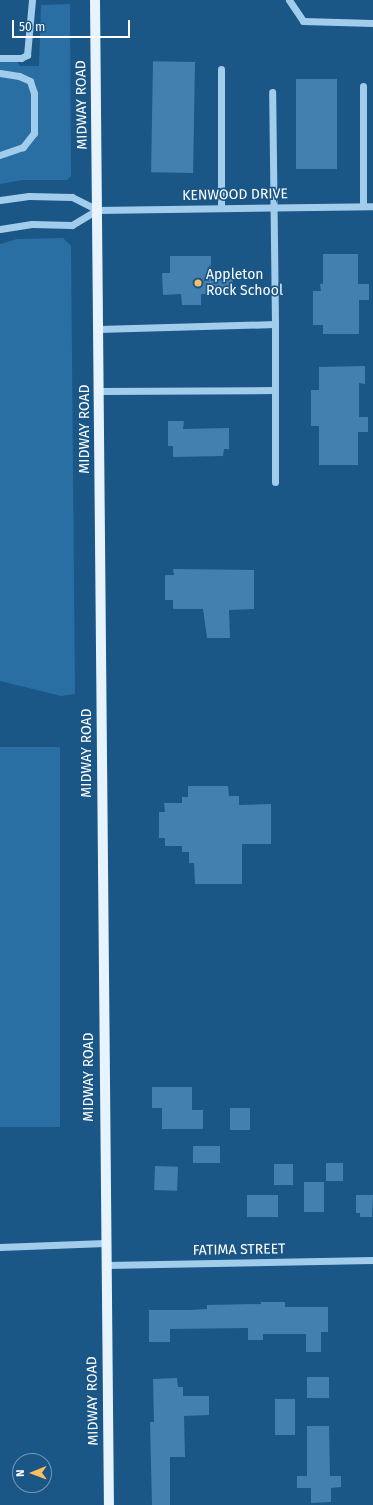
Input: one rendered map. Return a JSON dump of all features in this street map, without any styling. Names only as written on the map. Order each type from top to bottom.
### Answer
[{"type":"main road","name":"MIDWAY ROAD","points":[[95,0],[105,1243],[109,1505]]},
{"type":"street","points":[[0,58],[21,58],[26,55],[32,0]]},
{"type":"street","points":[[289,0],[303,21],[373,23]]},
{"type":"street","points":[[221,69],[221,208]]},
{"type":"street","points":[[0,73],[19,76],[30,81],[34,93],[34,133],[23,147],[0,155]]},
{"type":"street","points":[[363,86],[363,206]]},
{"type":"street","points":[[272,92],[272,208],[275,324],[275,482]]},
{"type":"street","points":[[0,200],[29,196],[72,197],[97,210]]},
{"type":"street","name":"KENWOOD DRIVE","points":[[97,210],[373,206]]},
{"type":"street","points":[[0,229],[32,224],[72,225],[97,210]]},
{"type":"street","points":[[98,328],[275,324]]},
{"type":"street","points":[[98,391],[275,390]]},
{"type":"street","points":[[0,1247],[105,1243]]},
{"type":"street","name":"FATIMA STREET","points":[[106,1266],[373,1260]]},
{"type":"shaded area","points":[[70,4],[71,176],[67,180],[22,180],[0,184],[0,62],[17,61],[20,66],[39,66],[41,5]]},
{"type":"shaded area","points":[[63,238],[71,246],[75,694],[61,696],[0,681],[0,244],[17,239]]},
{"type":"shaded area","points":[[0,747],[60,747],[60,1127],[0,1127]]},
{"type":"building","points":[[153,61],[195,62],[193,173],[151,172]]},
{"type":"building","points":[[296,79],[337,79],[337,169],[296,169]]},
{"type":"building","points":[[323,254],[358,254],[358,284],[369,284],[369,300],[359,300],[359,334],[323,334],[323,325],[313,325],[313,291],[321,291],[320,284],[323,284]]},
{"type":"building","name":"Appleton Rock School","points":[[170,256],[211,256],[211,272],[233,272],[233,293],[201,294],[201,305],[182,305],[181,294],[163,295],[162,273],[170,273]]},
{"type":"building","points":[[365,366],[365,384],[359,383],[359,417],[368,417],[368,432],[358,432],[358,465],[319,465],[319,426],[311,426],[311,390],[319,390],[319,367]]},
{"type":"building","points":[[168,421],[184,421],[183,429],[229,428],[229,449],[224,449],[223,456],[173,457],[173,446],[168,446]]},
{"type":"building","points":[[173,569],[254,570],[254,609],[229,610],[230,638],[207,638],[203,609],[173,609],[173,600],[165,600],[165,575],[174,575]]},
{"type":"building","points":[[188,786],[228,786],[229,796],[239,796],[239,805],[271,804],[271,844],[242,844],[242,884],[195,884],[194,863],[189,863],[189,852],[182,852],[182,846],[165,846],[165,838],[159,838],[159,812],[165,812],[164,803],[182,803],[182,797],[188,797]]},
{"type":"building","points":[[152,1087],[192,1087],[192,1110],[203,1110],[203,1129],[162,1129],[162,1108],[152,1108]]},
{"type":"building","points":[[230,1108],[250,1108],[250,1130],[230,1130]]},
{"type":"building","points":[[193,1146],[220,1146],[220,1163],[193,1163]]},
{"type":"building","points":[[326,1163],[343,1163],[343,1181],[326,1181]]},
{"type":"building","points":[[274,1164],[293,1164],[293,1185],[274,1185]]},
{"type":"building","points":[[155,1166],[178,1167],[177,1191],[154,1190]]},
{"type":"building","points":[[304,1182],[324,1182],[324,1212],[304,1212]]},
{"type":"building","points":[[247,1195],[278,1195],[278,1217],[247,1217]]},
{"type":"building","points":[[356,1195],[373,1195],[372,1217],[360,1217],[360,1213],[356,1213]]},
{"type":"building","points":[[261,1302],[285,1302],[285,1307],[328,1307],[328,1332],[321,1332],[321,1352],[306,1352],[306,1334],[263,1334],[263,1340],[248,1340],[248,1328],[170,1329],[170,1342],[149,1342],[149,1310],[207,1309],[207,1305],[261,1304]]},
{"type":"building","points":[[307,1377],[329,1377],[329,1398],[307,1398]]},
{"type":"building","points":[[177,1378],[178,1387],[183,1387],[183,1396],[209,1396],[209,1415],[184,1416],[185,1457],[170,1457],[170,1505],[152,1505],[150,1422],[154,1422],[153,1379]]},
{"type":"building","points":[[275,1399],[295,1399],[295,1435],[275,1435]]},
{"type":"building","points":[[307,1426],[329,1426],[330,1476],[341,1476],[341,1487],[331,1488],[331,1502],[311,1503],[311,1488],[297,1488],[297,1476],[307,1476]]},
{"type":"place","name":"Appleton Rock School","points":[[198,283]]}]
